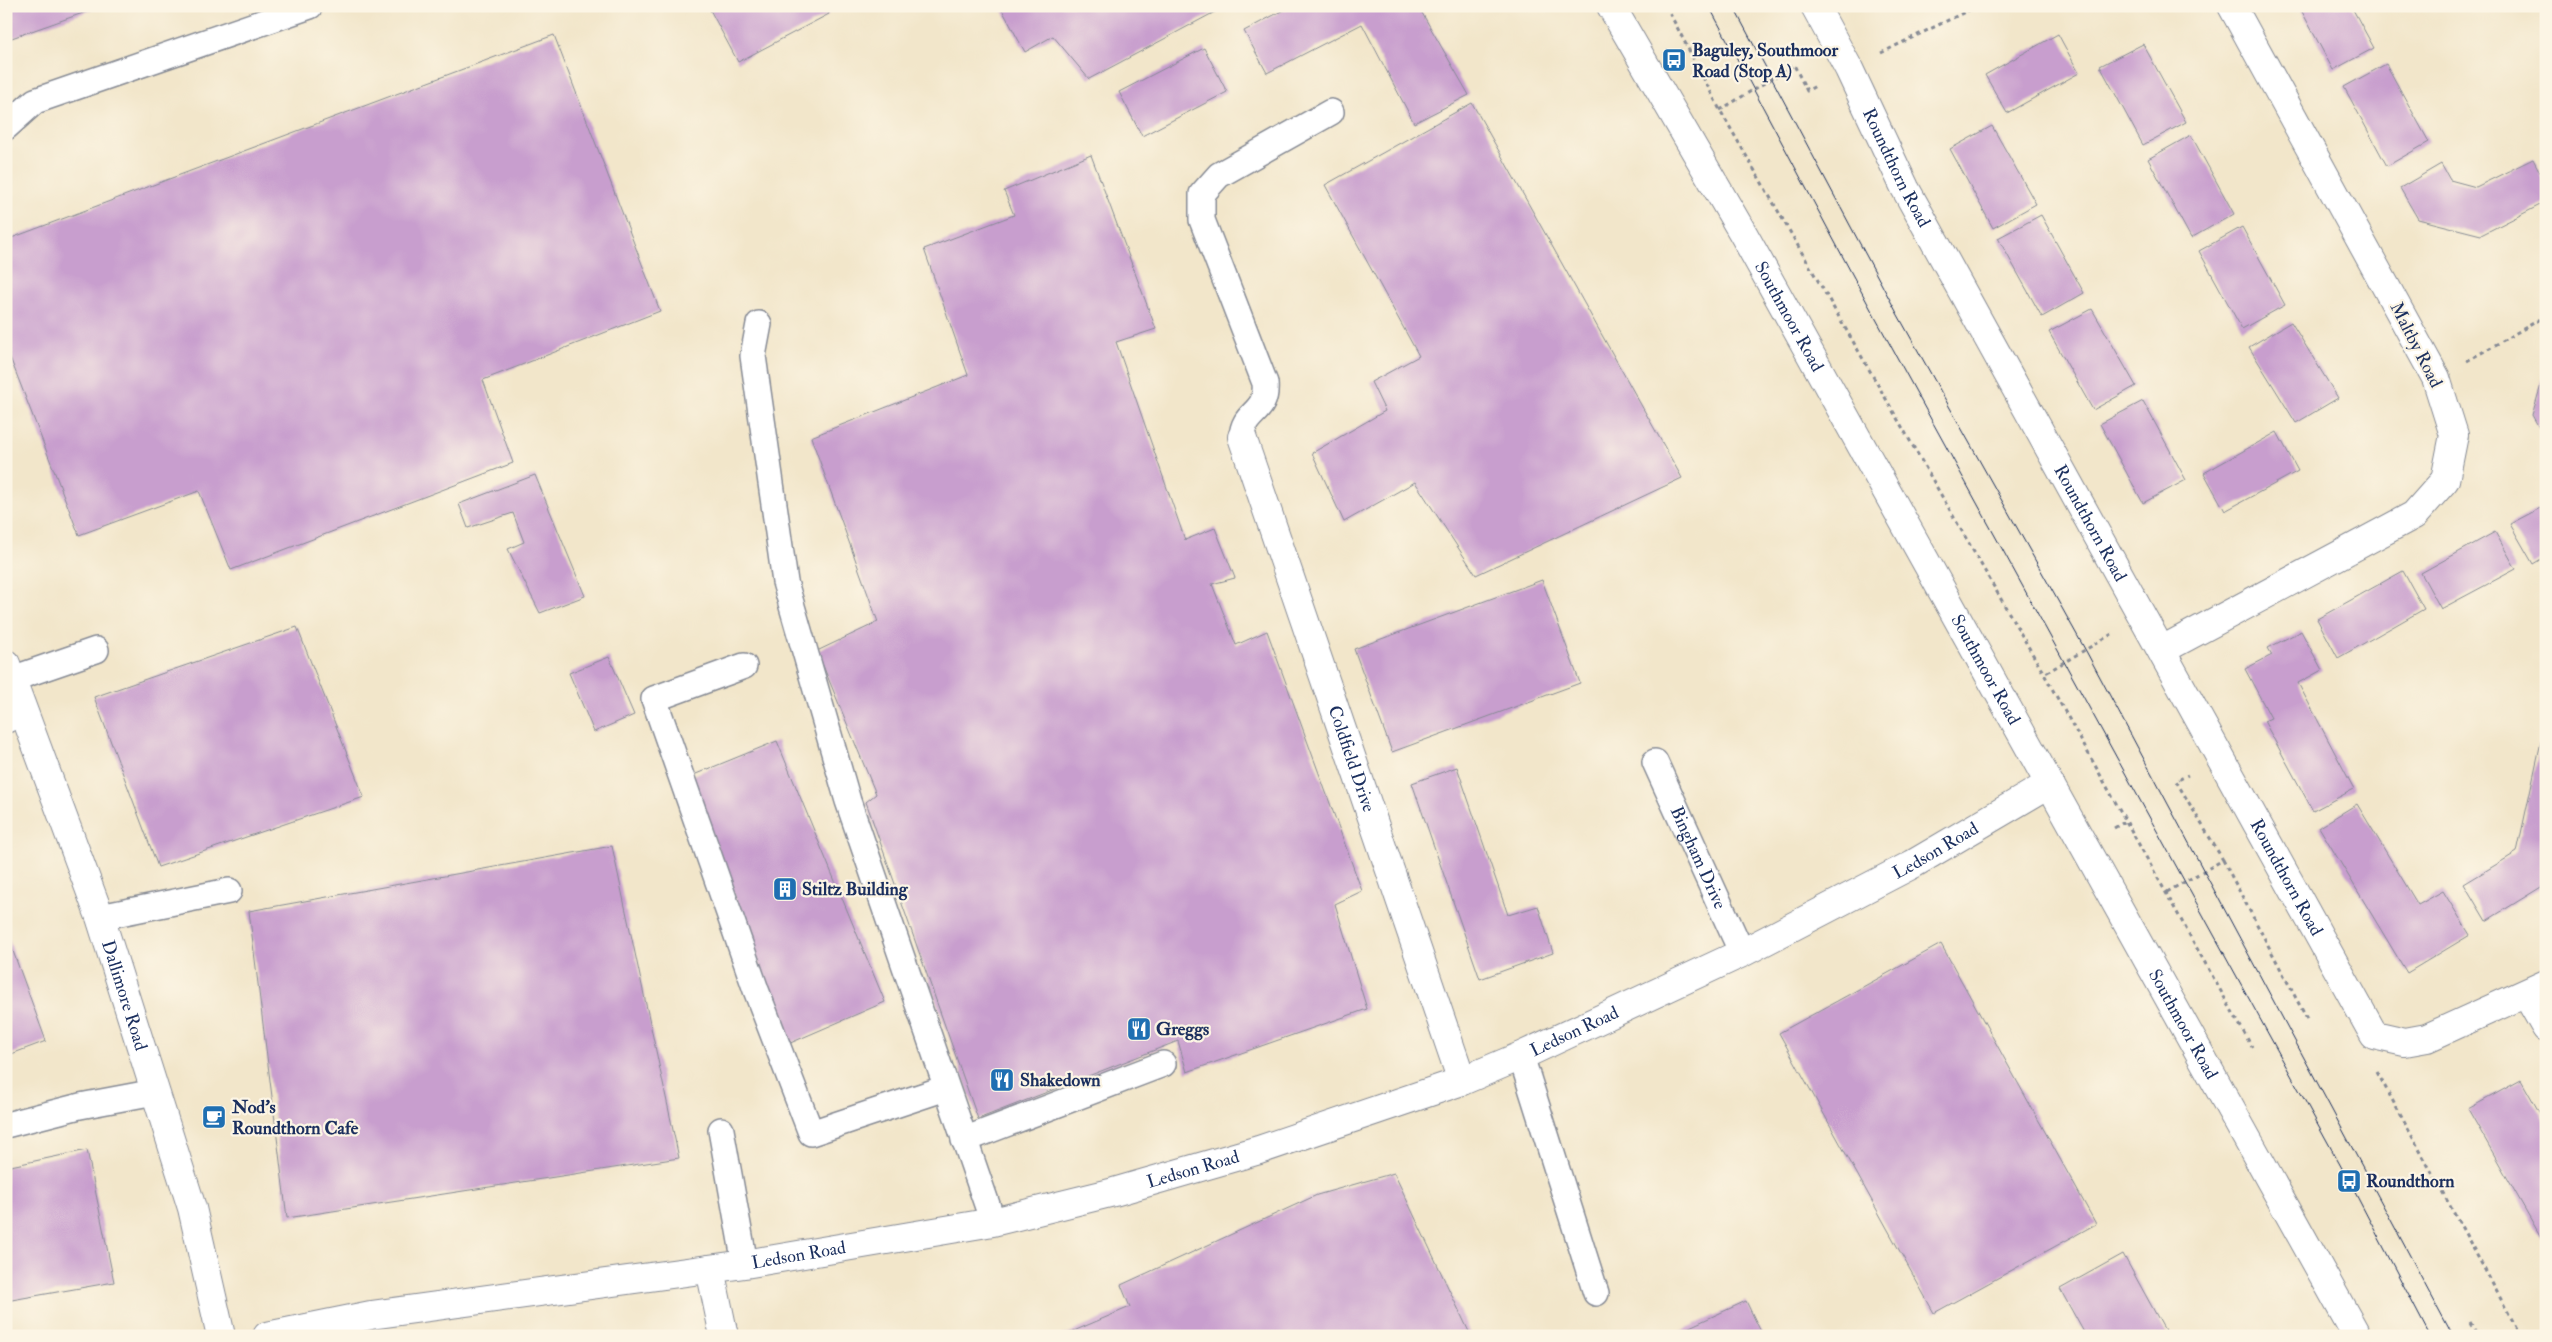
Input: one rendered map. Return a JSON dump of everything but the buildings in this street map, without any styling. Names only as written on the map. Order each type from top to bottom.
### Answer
[{"type":"street","name":"Southmoor Road","points":[[1611,6],[1744,235],[2357,1336]]},
{"type":"street","name":"Roundthorn Road","points":[[1815,6],[1849,69],[1905,188],[2374,1036]]},
{"type":"street","name":"Maltby Road","points":[[2162,650],[2414,515],[2445,480],[2454,436],[2436,378],[2232,6]]},
{"type":"street","name":"Coldfield Drive","points":[[1242,437],[1462,1081]]},
{"type":"street","name":"Dallimore Road","points":[[9,671],[15,717],[100,917],[192,1208],[221,1336]]},
{"type":"street","name":"Ledson Road","points":[[267,1336],[371,1316],[746,1264],[993,1222],[1114,1192],[1259,1150],[1462,1081],[1521,1056],[1742,953],[1913,864],[2049,784]]},
{"type":"street","points":[[2374,1036],[2405,1042],[2427,1038],[2536,990],[2546,1028]]},
{"type":"street","points":[[710,1268],[724,1336]]},
{"type":"lane","points":[[6,127],[35,101],[310,6]]},
{"type":"lane","points":[[1242,437],[1242,429],[1248,418],[1262,406],[1266,395],[1265,383],[1202,220],[1202,194],[1219,176],[1331,112]]},
{"type":"lane","points":[[759,324],[753,356],[785,582],[848,801],[993,1222]]},
{"type":"lane","points":[[9,671],[96,650]]},
{"type":"lane","points":[[744,666],[654,699],[756,990],[812,1133],[946,1088]]},
{"type":"lane","name":"Bingham Drive","points":[[1655,762],[1742,953]]},
{"type":"lane","points":[[100,917],[228,891]]},
{"type":"lane","points":[[1521,1056],[1596,1293]]},
{"type":"lane","points":[[964,1140],[1164,1064]]},
{"type":"lane","points":[[6,1125],[80,1106],[155,1092]]},
{"type":"lane","points":[[721,1130],[746,1264]]},
{"type":"path","points":[[1666,6],[1720,110],[2044,674],[2252,1047]]},
{"type":"path","points":[[1720,110],[1794,65],[1807,91],[1977,6]]},
{"type":"path","points":[[2436,378],[2546,316]]},
{"type":"path","points":[[2044,674],[2100,641]]},
{"type":"path","points":[[2192,773],[2176,781],[2223,860],[2307,1019]]},
{"type":"path","points":[[2167,892],[2223,860]]},
{"type":"path","points":[[2374,1036],[2373,1065],[2521,1336]]},
{"type":"path","points":[[2470,1322],[2478,1336]]},
{"type":"tram line","points":[[1709,6],[1876,319],[2349,1181],[2430,1336]]},
{"type":"tram line","points":[[1733,6],[1898,315],[2086,651],[2453,1336]]},
{"type":"place","name":"Baguley, Southmoor Road (Stop A)","points":[[1674,60]]},
{"type":"place","name":"Stiltz Building","points":[[785,889]]},
{"type":"place","name":"Greggs","points":[[1139,1029]]},
{"type":"place","name":"Shakedown","points":[[1002,1080]]},
{"type":"place","name":"Nod's Roundthorn Cafe","points":[[214,1117]]},
{"type":"place","name":"Roundthorn","points":[[2349,1181]]}]
